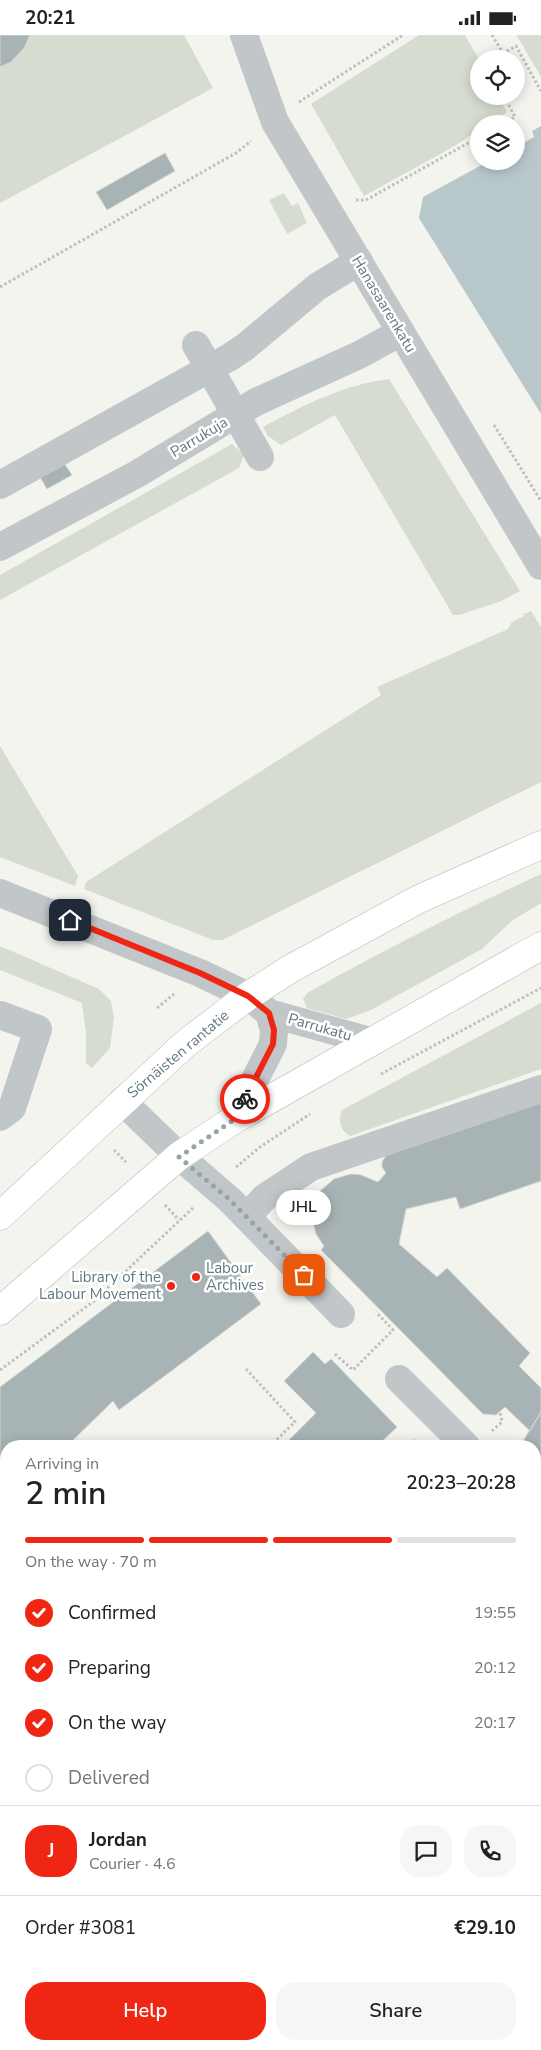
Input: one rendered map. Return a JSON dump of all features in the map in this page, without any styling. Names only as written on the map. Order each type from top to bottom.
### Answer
[{"type":"main road","name":"Sörnäisten rantatie","points":[[0,1216],[185,1044],[248,996],[290,969],[419,899],[541,845]]},
{"type":"main road","points":[[0,1311],[179,1157],[235,1119],[541,946]]},
{"type":"street","name":"Hanasaarenkatu","points":[[244,35],[275,122],[541,566]]},
{"type":"street","points":[[0,485],[209,369],[245,347],[317,287],[358,261]]},
{"type":"street","name":"Parrukuja","points":[[0,547],[137,474],[272,393],[359,355],[401,332]]},
{"type":"street","points":[[196,345],[260,457]]},
{"type":"street","name":"Parrukatu","points":[[0,893],[174,962],[248,996],[269,1013],[370,1041]]},
{"type":"street","name":"Parrukatu","points":[[235,1119],[273,1044],[274,1030],[269,1013]]},
{"type":"street","points":[[0,1015],[38,1029],[12,1108],[0,1117]]},
{"type":"street","points":[[247,1217],[264,1198],[311,1167],[541,1089]]},
{"type":"street","points":[[122,1101],[179,1157],[215,1186],[247,1217],[341,1314]]},
{"type":"street","points":[[399,1379],[460,1440]]},
{"type":"path","points":[[0,287],[236,153],[295,104],[404,35]]},
{"type":"path","points":[[492,35],[501,50]]},
{"type":"path","points":[[509,50],[516,46],[518,50]]},
{"type":"path","points":[[525,62],[541,91]]},
{"type":"path","points":[[353,200],[366,200],[470,142]]},
{"type":"path","points":[[375,1077],[541,987]]},
{"type":"path","points":[[245,1160],[260,1147],[316,1110]]},
{"type":"path","points":[[0,1370],[94,1301],[191,1210]]},
{"type":"path","points":[[284,1218],[312,1214]]},
{"type":"path","points":[[336,1353],[353,1370],[393,1330],[376,1312]]},
{"type":"path","points":[[246,1369],[295,1422],[276,1440]]},
{"type":"path","points":[[492,1431],[502,1422],[500,1412]]},
{"type":"shaded area","points":[[0,35],[184,35],[213,88],[0,203]]},
{"type":"shaded area","points":[[419,35],[465,35],[474,50],[470,50],[470,105],[503,105],[507,112],[502,115],[470,115],[470,136],[364,196],[311,104]]},
{"type":"shaded area","points":[[541,35],[541,77],[517,36]]},
{"type":"shaded area","points":[[541,126],[541,414],[419,218],[423,197],[472,170],[525,170],[525,142],[534,137],[532,131]]},
{"type":"shaded area","points":[[284,193],[292,206],[298,203],[307,223],[287,234],[269,200]]},
{"type":"shaded area","points":[[389,379],[520,591],[499,602],[459,615],[453,615],[335,415],[281,445],[268,436],[263,427],[324,397],[356,386]]},
{"type":"shaded area","points":[[232,444],[244,455],[239,468],[0,600],[0,575]]},
{"type":"shaded area","points":[[531,611],[541,627],[541,782],[222,940],[213,940],[84,889],[86,882],[381,695],[377,687],[508,629],[511,623],[524,616],[523,614]]},
{"type":"shaded area","points":[[0,746],[78,876],[75,886],[0,857]]},
{"type":"shaded area","points":[[541,874],[541,903],[513,920],[482,949],[371,1010],[346,1019],[307,1008],[303,999],[307,993],[423,931]]},
{"type":"shaded area","points":[[0,946],[99,989],[111,1001],[114,1017],[110,1048],[92,1068],[86,1063],[86,1033],[82,1003],[0,970]]},
{"type":"shaded area","points":[[541,1003],[541,1069],[350,1136],[342,1128],[340,1118],[342,1110]]},
{"type":"building","points":[[0,35],[30,35],[24,48],[11,62],[0,67]]},
{"type":"building","points":[[165,153],[175,171],[107,210],[96,192]]},
{"type":"building","points":[[64,463],[72,475],[47,489],[40,477]]},
{"type":"building","points":[[541,1100],[541,1181],[460,1209],[456,1197],[406,1209],[399,1244],[437,1277],[447,1268],[530,1353],[519,1366],[541,1388],[541,1412],[530,1431],[505,1407],[496,1415],[483,1414],[321,1250],[324,1246],[316,1234],[312,1218],[316,1198],[320,1191],[334,1179],[351,1174],[361,1175],[378,1182],[386,1173],[382,1167],[382,1162],[387,1154]]},
{"type":"building","points":[[208,1231],[261,1304],[119,1410],[113,1401],[73,1440],[0,1440],[0,1387]]},
{"type":"building","points":[[313,1352],[325,1364],[331,1359],[397,1427],[383,1440],[289,1440],[316,1413],[284,1381]]},
{"type":"building","points":[[541,1412],[541,1440],[524,1440]]},
{"type":"way so far","points":[[245,1099],[235,1119],[179,1157],[230,1200],[304,1275]]},
{"type":"place","name":"JHL","points":[[304,1275]]},
{"type":"place","name":"Labour Archives","points":[[196,1277]]},
{"type":"place","name":"Library of the Labour Movement","points":[[171,1286]]},
{"type":"route","points":[[70,920],[200,973],[248,996],[269,1013],[274,1030],[273,1044],[245,1099]]}]
